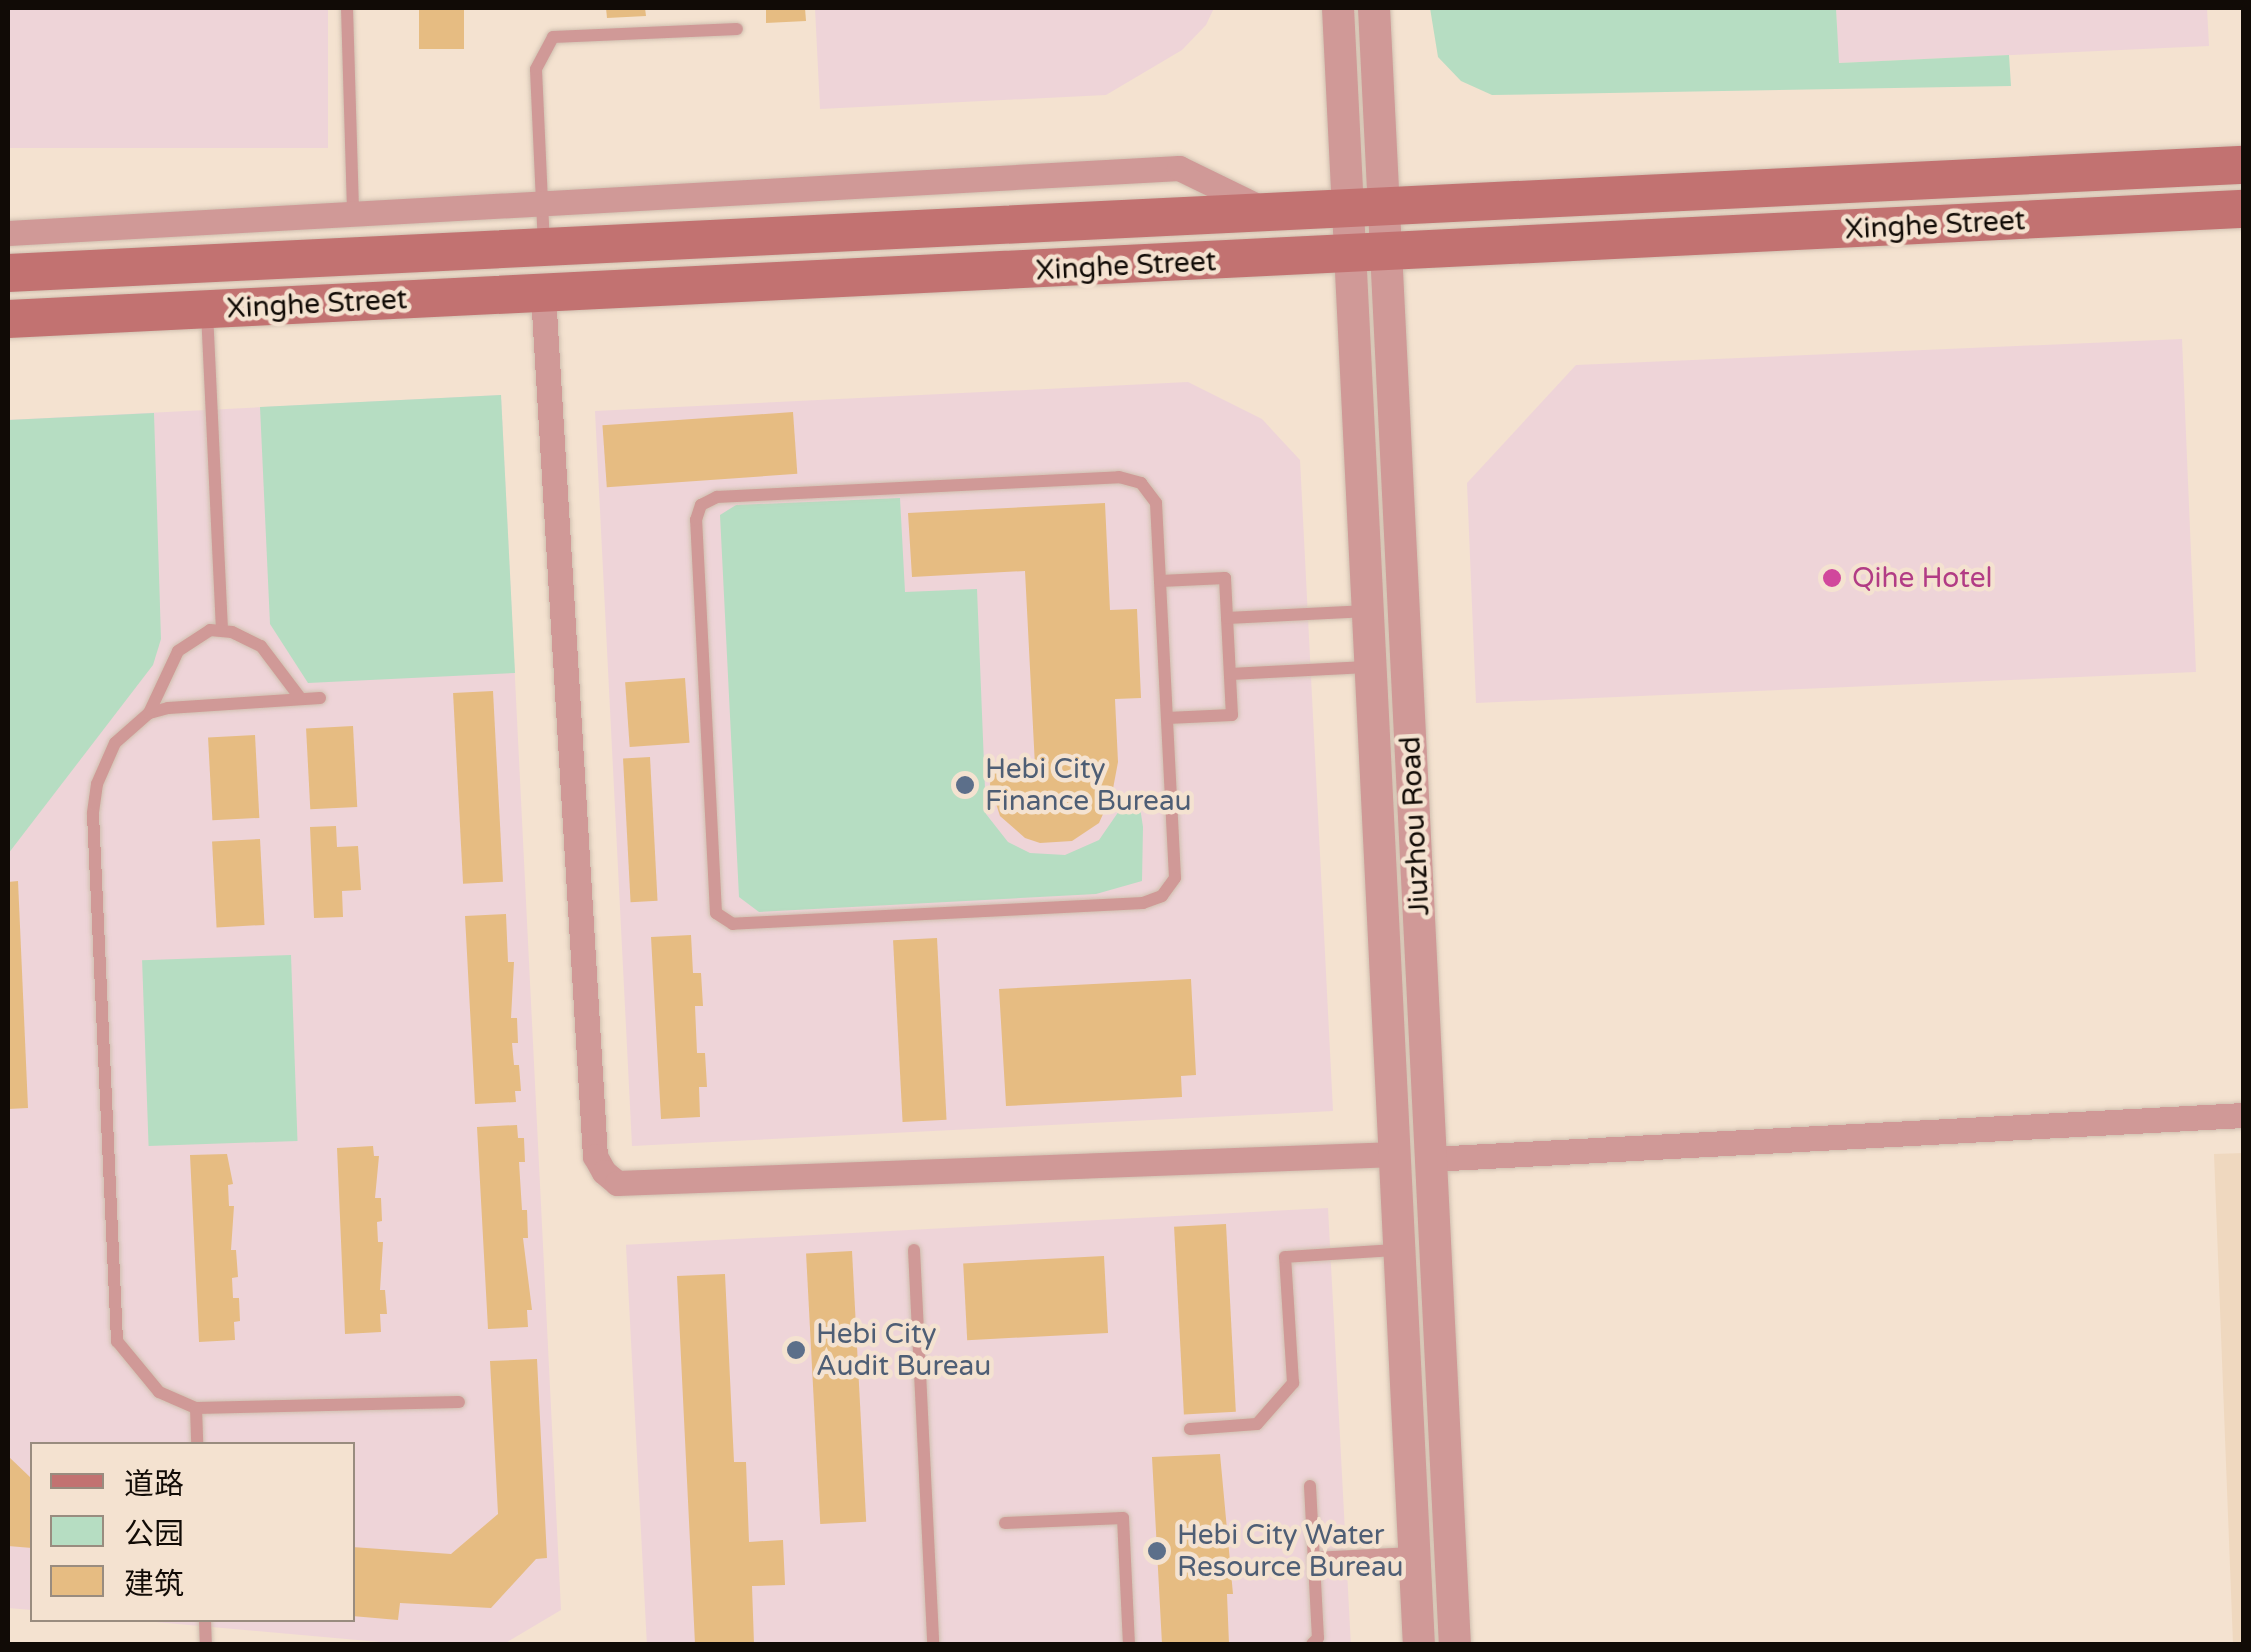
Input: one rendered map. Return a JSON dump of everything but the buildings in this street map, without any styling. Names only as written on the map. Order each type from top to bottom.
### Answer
[{"type":"main road","name":"Xinghe Street","points":[[8,273],[1274,215],[2244,165]]},
{"type":"main road","name":"Xinghe Street","points":[[8,319],[2244,209]]},
{"type":"street","name":"Jiuzhou Road","points":[[1338,8],[1366,210]]},
{"type":"street","name":"Jiuzhou Road","points":[[1374,8],[1366,210],[1368,254],[1431,1159],[1455,1644]]},
{"type":"street","points":[[8,233],[1179,168],[1274,215]]},
{"type":"street","name":"Jiuzhou Road","points":[[1368,254],[1370,667],[1419,1644]]},
{"type":"street","points":[[544,294],[595,1156],[604,1172],[617,1183],[1394,1154]]},
{"type":"street","points":[[1431,1159],[2244,1115]]},
{"type":"lane","points":[[347,8],[354,214]]},
{"type":"lane","points":[[544,248],[536,69],[552,37],[736,29]]},
{"type":"lane","points":[[207,310],[222,629]]},
{"type":"lane","points":[[1119,476],[1140,483],[1156,503],[1160,581],[1175,878],[1162,896],[1144,903],[733,924],[716,914],[696,520],[701,505],[718,497],[1119,476]]},
{"type":"lane","points":[[1160,581],[1224,578],[1230,674],[1232,715],[1167,718]]},
{"type":"lane","points":[[1227,618],[1368,611]]},
{"type":"lane","points":[[301,699],[261,646],[222,629],[210,630],[178,651],[149,713],[115,743],[98,784],[93,814],[116,1341],[158,1392],[196,1408],[459,1402]]},
{"type":"lane","points":[[1230,674],[1370,667]]},
{"type":"lane","points":[[149,713],[168,708],[320,698]]},
{"type":"lane","points":[[914,1250],[933,1644]]},
{"type":"lane","points":[[1190,1428],[1257,1424],[1292,1383],[1284,1257],[1400,1250]]},
{"type":"lane","points":[[196,1408],[197,1442]]},
{"type":"lane","points":[[1310,1486],[1318,1638],[1312,1644]]},
{"type":"lane","points":[[1005,1524],[1123,1518],[1129,1644]]},
{"type":"lane","points":[[1314,1558],[1414,1553]]},
{"type":"shaded area","points":[[8,8],[328,8],[328,148],[8,148]]},
{"type":"shaded area","points":[[815,8],[1214,8],[1206,25],[1182,50],[1106,95],[820,109]]},
{"type":"shaded area","points":[[1836,8],[2207,8],[2209,46],[1838,63]]},
{"type":"shaded area","name":"Qihe Hotel","points":[[2182,339],[2196,672],[1476,703],[1467,483],[1576,365]]},
{"type":"shaded area","name":"Hebi City Finance Bureau","points":[[1188,382],[1262,419],[1300,460],[1333,1111],[632,1146],[595,411]]},
{"type":"shaded area","points":[[501,395],[561,1610],[504,1644],[402,1644],[155,1622],[355,1622],[355,1442],[30,1442],[30,1610],[8,1608],[8,420]]},
{"type":"shaded area","points":[[2243,1153],[2244,1644],[2233,1644],[2214,1154]]},
{"type":"shaded area","points":[[1328,1208],[1351,1644],[647,1644],[626,1245]]},
{"type":"green space","points":[[1430,8],[1836,8],[1839,63],[2009,55],[2011,86],[1492,95],[1461,81],[1438,57]]},
{"type":"green space","points":[[501,395],[515,673],[308,683],[270,624],[260,407]]},
{"type":"green space","points":[[154,413],[161,639],[153,665],[8,854],[8,420]]},
{"type":"green space","points":[[900,498],[905,592],[977,589],[986,814],[1008,842],[1030,853],[1065,855],[1099,840],[1130,795],[1139,801],[1143,827],[1142,881],[1096,894],[759,912],[739,897],[720,515],[736,505]]},
{"type":"green space","points":[[291,955],[297,1141],[149,1146],[142,960]]},
{"type":"place","name":"Qihe Hotel","points":[[1832,578]]},
{"type":"place","name":"Hebi City Finance Bureau","points":[[965,785]]},
{"type":"place","name":"Hebi City Audit Bureau","points":[[796,1350]]},
{"type":"place","name":"Hebi City Water Resource Bureau","points":[[1157,1551]]}]
